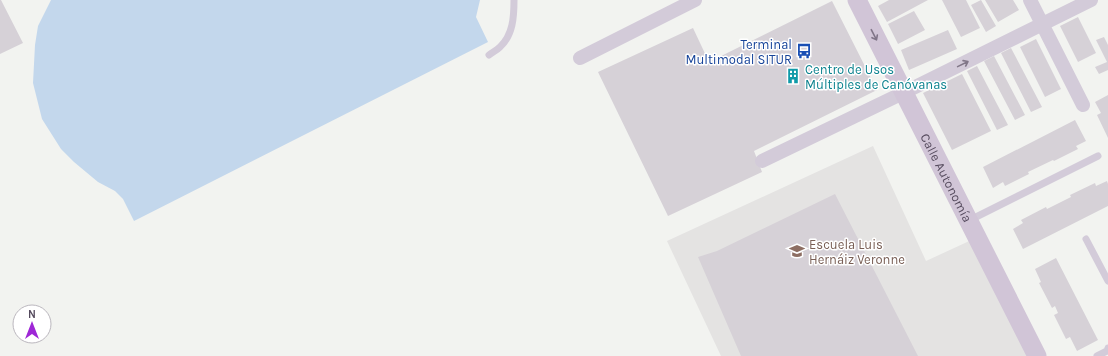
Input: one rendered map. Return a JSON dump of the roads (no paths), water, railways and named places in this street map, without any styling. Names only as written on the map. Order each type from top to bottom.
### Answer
[{"type":"main road","name":"Calle Autonomía","points":[[857,0],[1037,356]]},
{"type":"street","points":[[580,58],[695,0]]},
{"type":"street","points":[[1030,0],[1083,105]]},
{"type":"street","points":[[762,161],[1091,0]]},
{"type":"lane","points":[[489,55],[500,47],[507,38],[512,26],[514,0]]},
{"type":"lane","points":[[969,220],[1098,156]]},
{"type":"lane","points":[[1086,239],[1108,282]]},
{"type":"lane","points":[[1097,356],[1106,351],[1108,348]]},
{"type":"place","name":"Terminal Multimodal SITUR","points":[[804,51]]},
{"type":"place","name":"Centro de Usos Múltiples de Canóvanas","points":[[793,76]]},
{"type":"place","name":"Escuela Luis Hernáiz Veronne","points":[[797,251]]}]
